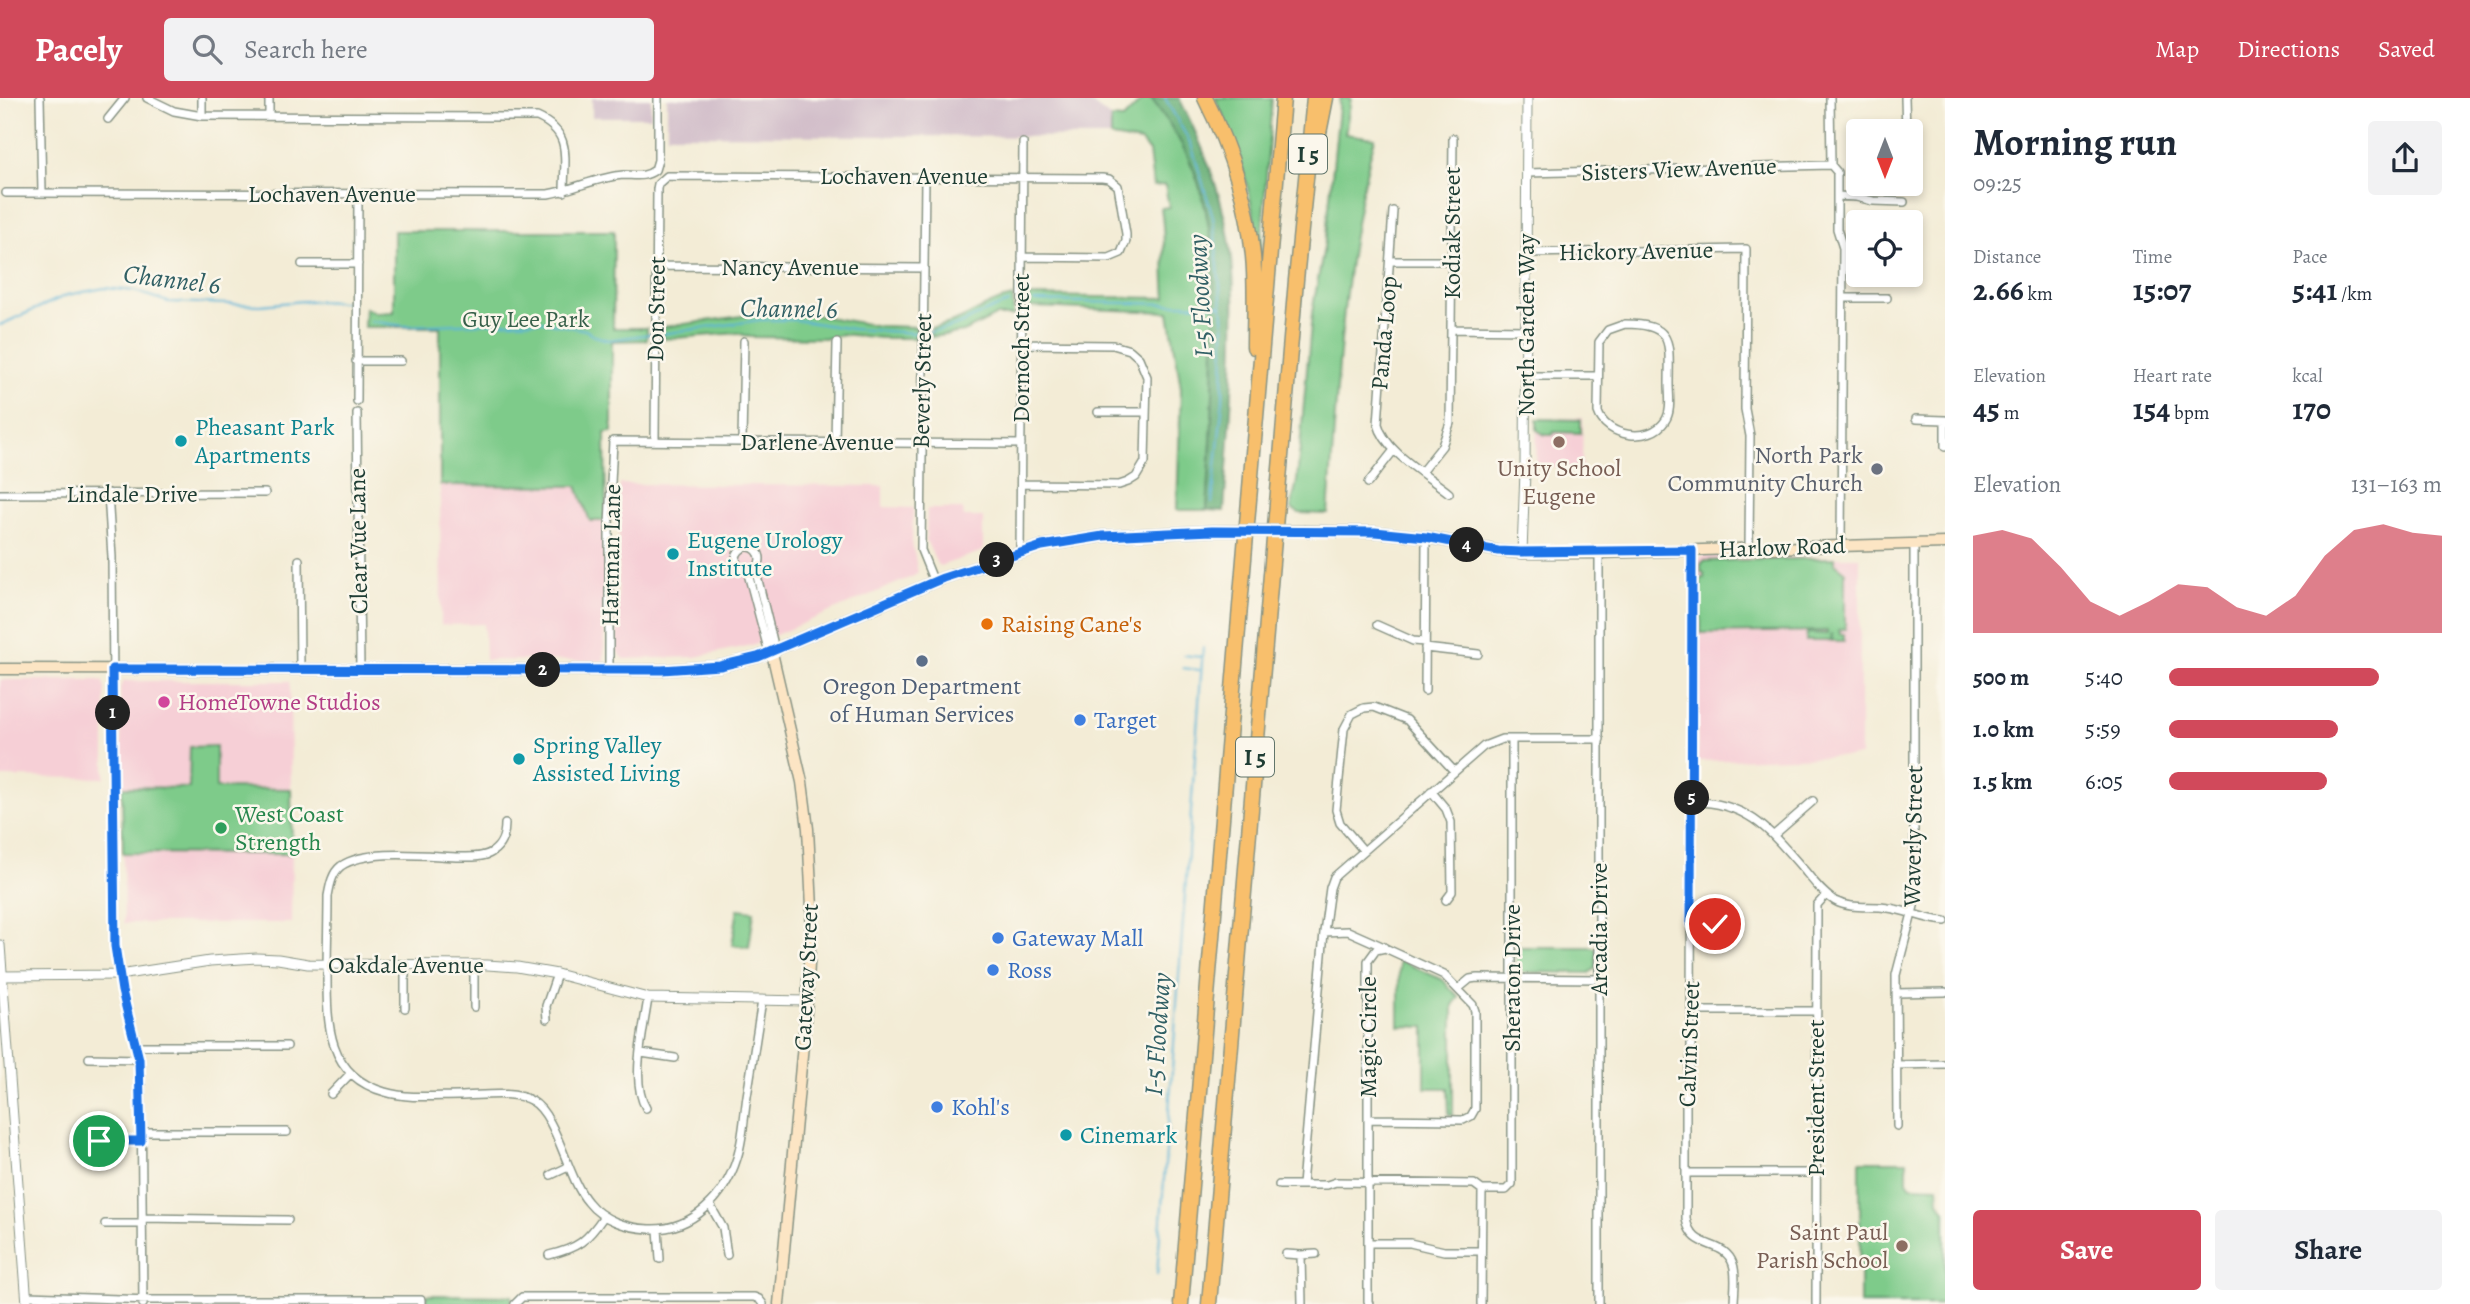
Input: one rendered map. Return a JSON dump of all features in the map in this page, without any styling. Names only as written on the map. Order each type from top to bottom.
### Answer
[{"type":"highway","points":[[1205,98],[1232,157],[1241,187],[1253,254],[1252,474]]},
{"type":"highway","name":"I 5","points":[[1181,1304],[1283,98]]},
{"type":"highway","name":"I 5","points":[[1209,1304],[1302,211],[1314,98]]},
{"type":"highway","points":[[1302,211],[1326,98]]},
{"type":"main road","name":"Harlow Road","points":[[0,669],[703,668],[772,653],[933,582],[1020,553],[1062,542],[1103,536],[1212,531],[1375,532],[1426,537],[1498,551],[1599,553],[1945,543]]},
{"type":"main road","name":"Gateway Street","points":[[772,653],[797,758],[808,829],[811,908],[807,1001],[779,1304]]},
{"type":"street","points":[[40,98],[42,192]]},
{"type":"street","points":[[108,118],[125,98]]},
{"type":"street","points":[[148,98],[174,111],[202,116],[537,117],[550,123],[563,139],[564,192]]},
{"type":"street","points":[[202,98],[202,116]]},
{"type":"street","points":[[269,98],[269,116]]},
{"type":"street","name":"Lochaven Avenue","points":[[6,193],[564,192],[606,178],[643,176],[655,170],[658,160],[658,98]]},
{"type":"street","name":"North Garden Way","points":[[1521,552],[1526,376],[1527,98]]},
{"type":"street","points":[[1830,98],[1831,165],[1837,172],[1837,229],[1843,243],[1841,545]]},
{"type":"street","points":[[1906,98],[1906,119]]},
{"type":"street","name":"Kodiak Street","points":[[1422,471],[1442,446],[1449,428],[1453,138]]},
{"type":"street","name":"Dornoch Street","points":[[1020,553],[1023,143]]},
{"type":"street","name":"Sisters View Avenue","points":[[1527,173],[1831,165]]},
{"type":"street","name":"Lochaven Avenue","points":[[662,179],[673,175],[1022,177],[1102,178],[1115,182],[1120,192],[1126,241],[1121,253],[1109,258],[1022,257]]},
{"type":"street","name":"Beverly Street","points":[[925,177],[921,550],[933,582]]},
{"type":"street","name":"Don Street","points":[[655,441],[657,189],[662,179]]},
{"type":"street","points":[[357,401],[358,194]]},
{"type":"street","points":[[1837,196],[1905,202]]},
{"type":"street","name":"Panda Loop","points":[[1393,211],[1377,418],[1381,436],[1394,450],[1449,493]]},
{"type":"street","name":"Hickory Avenue","points":[[1527,253],[1745,249],[1745,409],[1749,436],[1749,548]]},
{"type":"street","points":[[1390,261],[1452,261]]},
{"type":"street","points":[[302,264],[358,264]]},
{"type":"street","name":"Nancy Avenue","points":[[657,267],[924,268]]},
{"type":"street","points":[[1843,298],[1887,298]]},
{"type":"street","points":[[1625,324],[1644,324],[1657,329],[1666,338],[1669,349],[1669,411],[1665,422],[1655,430],[1643,434],[1620,433],[1610,429],[1599,415],[1597,376],[1598,342],[1608,330],[1625,324]]},
{"type":"street","name":"Kodiak Street","points":[[1452,329],[1526,330]]},
{"type":"street","points":[[742,441],[744,341]]},
{"type":"street","points":[[835,442],[837,343]]},
{"type":"street","points":[[1021,484],[1119,485],[1128,482],[1141,470],[1144,462],[1147,377],[1139,358],[1130,350],[1113,345],[1022,344]]},
{"type":"street","points":[[356,361],[401,361]]},
{"type":"street","points":[[1526,376],[1597,376]]},
{"type":"street","points":[[1098,412],[1146,412]]},
{"type":"street","name":"Clear Vue Lane","points":[[357,413],[359,670]]},
{"type":"street","points":[[1916,419],[1945,420],[1945,447]]},
{"type":"street","name":"Darlene Avenue","points":[[613,441],[1021,444]]},
{"type":"street","name":"Hartman Lane","points":[[610,670],[609,537],[613,441]]},
{"type":"street","points":[[1367,483],[1394,450]]},
{"type":"street","points":[[108,493],[112,558],[115,946],[119,975],[139,1059],[143,1301]]},
{"type":"street","name":"Lindale Drive","points":[[0,494],[265,493]]},
{"type":"street","points":[[1425,691],[1426,537]]},
{"type":"street","name":"Waverly Street","points":[[1897,1126],[1898,966],[1913,914],[1914,544]]},
{"type":"street","points":[[746,547],[755,549],[760,556],[755,568],[747,570],[739,565],[738,552],[746,547]]},
{"type":"street","name":"Calvin Street","points":[[1692,550],[1691,1064],[1686,1096],[1688,1226],[1698,1240],[1720,1248],[1730,1258],[1734,1270],[1734,1304]]},
{"type":"street","name":"Arcadia Drive","points":[[1599,553],[1600,1304]]},
{"type":"street","points":[[299,560],[300,669]]},
{"type":"street","name":"Gateway Street","points":[[755,568],[773,641],[772,653]]},
{"type":"street","name":"Gateway Street","points":[[747,570],[766,645],[772,653]]},
{"type":"street","points":[[1377,625],[1425,645],[1478,654]]},
{"type":"street","points":[[1363,850],[1340,823],[1336,810],[1343,731],[1352,714],[1374,707],[1408,720],[1454,771]]},
{"type":"street","points":[[1302,1185],[1324,932],[1334,877],[1488,743],[1512,739],[1600,739]]},
{"type":"street","name":"Sheraton Drive","points":[[1482,1190],[1507,1190],[1512,1184],[1512,739]]},
{"type":"street","points":[[1431,791],[1446,808],[1451,822],[1452,892],[1446,900]]},
{"type":"street","points":[[1774,835],[1813,801]]},
{"type":"street","points":[[1692,802],[1735,808],[1754,818],[1774,835],[1826,895],[1850,906],[1888,908],[1945,921]]},
{"type":"street","points":[[505,824],[501,844],[491,853],[481,856],[373,856],[354,860],[339,868],[331,881],[328,895],[328,1027],[339,1059],[368,1086],[395,1094],[513,1096],[534,1102],[548,1119],[568,1167],[588,1203],[604,1216],[638,1228],[658,1229],[696,1216],[710,1205],[724,1187],[737,1157],[762,1000]]},
{"type":"street","name":"President Street","points":[[1816,1304],[1817,905],[1826,895]]},
{"type":"street","points":[[1691,924],[1731,924]]},
{"type":"street","points":[[1324,932],[1351,932],[1385,948]]},
{"type":"street","points":[[0,945],[27,1300],[421,1302]]},
{"type":"street","name":"Magic Circle","points":[[1368,1119],[1460,1120],[1471,1116],[1475,1107],[1474,1004],[1444,975],[1385,948],[1376,950],[1368,961],[1368,1119],[1368,1243],[1369,1304]]},
{"type":"street","name":"Oakdale Avenue","points":[[2,976],[119,975],[211,961],[257,958],[327,964],[517,967],[557,974],[648,998],[807,1001]]},
{"type":"street","points":[[405,965],[405,1008]]},
{"type":"street","points":[[474,965],[474,1007]]},
{"type":"street","points":[[547,1019],[546,1006],[557,974]]},
{"type":"street","points":[[1458,989],[1475,978],[1599,979]]},
{"type":"street","points":[[1896,993],[1945,992]]},
{"type":"street","points":[[646,1108],[640,1098],[639,1078],[648,998]]},
{"type":"street","points":[[1691,1011],[1816,1011]]},
{"type":"street","points":[[137,1046],[287,1046]]},
{"type":"street","points":[[641,1053],[675,1058]]},
{"type":"street","points":[[89,1058],[139,1059]]},
{"type":"street","points":[[1896,1065],[1945,1064]]},
{"type":"street","points":[[331,1094],[351,1073]]},
{"type":"street","points":[[141,1132],[288,1132]]},
{"type":"street","points":[[99,1141],[141,1141]]},
{"type":"street","points":[[551,1175],[568,1167]]},
{"type":"street","points":[[1686,1173],[1816,1173]]},
{"type":"street","points":[[1279,1185],[1469,1182],[1482,1190],[1481,1304]]},
{"type":"street","points":[[710,1205],[723,1228],[727,1255]]},
{"type":"street","points":[[549,1255],[580,1245],[592,1234],[604,1216]]},
{"type":"street","points":[[105,1224],[142,1221],[288,1220]]},
{"type":"street","points":[[658,1229],[660,1259]]},
{"type":"street","points":[[1368,1243],[1410,1243],[1439,1250],[1481,1251]]},
{"type":"street","points":[[1286,1255],[1316,1255]]},
{"type":"street","points":[[1301,1255],[1302,1304]]},
{"type":"street","points":[[515,1304],[522,1297],[638,1301],[754,1297],[763,1304]]},
{"type":"shaded area","points":[[592,98],[651,98],[651,117],[592,117]]},
{"type":"shaded area","points":[[667,98],[1085,98],[1111,118],[1111,137],[667,135]]},
{"type":"shaded area","name":"Unity School Eugene","points":[[1537,418],[1583,418],[1582,467],[1536,467]]},
{"type":"shaded area","points":[[620,484],[883,486],[883,507],[913,508],[912,543],[918,572],[752,645],[695,657],[624,659],[617,650]]},
{"type":"shaded area","points":[[440,485],[578,486],[590,521],[606,521],[604,661],[485,660],[484,624],[441,625]]},
{"type":"shaded area","points":[[927,509],[963,509],[964,517],[983,517],[983,551],[940,566],[937,564],[926,540]]},
{"type":"shaded area","points":[[1704,556],[1860,557],[1860,756],[1697,761],[1697,563],[1698,559]]},
{"type":"shaded area","points":[[0,680],[103,682],[105,778],[0,777]]},
{"type":"shaded area","points":[[124,681],[290,681],[291,789],[216,788],[216,747],[190,788],[122,787],[120,687]]},
{"type":"shaded area","points":[[123,853],[292,854],[291,923],[124,923]]},
{"type":"green space","points":[[1144,98],[1151,98],[1186,153],[1198,181],[1208,224],[1214,312],[1213,400],[1207,510],[1177,510],[1181,388],[1169,312],[1030,307],[1030,296],[1166,298],[1161,208],[1169,207],[1165,185],[1153,186],[1149,152],[1141,142],[1111,137],[1111,118],[1123,119]]},
{"type":"green space","points":[[1151,98],[1179,98],[1208,164],[1228,233],[1233,273],[1234,327],[1224,511],[1207,510],[1213,400],[1214,312],[1208,224],[1198,181],[1190,161],[1182,144]]},
{"type":"green space","points":[[1215,98],[1272,98],[1260,260],[1245,177]]},
{"type":"green space","points":[[1340,98],[1351,98],[1345,134],[1375,138],[1355,229],[1348,276],[1328,514],[1299,513],[1291,508],[1297,481],[1312,313],[1326,236]]},
{"type":"green space","name":"Guy Lee Park","points":[[394,231],[614,231],[613,328],[647,328],[647,340],[612,341],[612,432],[605,433],[606,521],[590,521],[577,486],[440,485],[440,327],[364,327],[365,308],[377,313],[394,312]]},
{"type":"green space","points":[[1013,297],[1013,316],[995,316],[964,332],[931,337],[931,328],[954,322],[991,304]]},
{"type":"green space","points":[[803,313],[879,326],[916,327],[915,338],[842,334],[830,338],[750,337],[738,333],[664,339],[663,327],[749,315]]},
{"type":"green space","points":[[1537,419],[1581,420],[1581,433],[1554,432],[1553,435],[1545,435],[1537,430]]},
{"type":"green space","points":[[1835,558],[1835,563],[1845,571],[1845,629],[1839,630],[1840,634],[1844,634],[1844,641],[1832,641],[1832,633],[1831,641],[1806,641],[1807,633],[1827,634],[1827,631],[1701,633],[1701,578],[1704,578],[1704,573],[1701,572],[1701,564],[1704,561]]},
{"type":"green space","points":[[216,746],[216,788],[291,789],[292,854],[123,853],[122,787],[189,788],[190,747]]},
{"type":"green space","points":[[738,909],[754,911],[749,947],[732,945]]},
{"type":"green space","points":[[1516,947],[1593,947],[1596,949],[1596,968],[1589,973],[1520,972],[1517,968]]},
{"type":"green space","points":[[1399,960],[1443,980],[1459,997],[1453,1005],[1453,1115],[1449,1115],[1448,1088],[1425,1088],[1425,1027],[1399,1026]]},
{"type":"green space","name":"Saint Paul Parish School","points":[[1860,1161],[1907,1161],[1907,1181],[1911,1186],[1938,1187],[1939,1201],[1945,1211],[1945,1304],[1860,1304]]},
{"type":"green space","points":[[426,1295],[512,1296],[512,1304],[426,1304]]},
{"type":"waterway","name":"I-5 Floodway","points":[[1165,98],[1191,144],[1213,217],[1224,326],[1223,400],[1212,503]]},
{"type":"waterway","name":"Channel 6","points":[[0,325],[67,295],[105,288],[134,291],[168,302],[260,305],[303,301],[347,302]]},
{"type":"waterway","name":"Channel 6","points":[[1034,301],[1222,305]]},
{"type":"waterway","name":"Channel 6","points":[[927,332],[960,324],[1009,303]]},
{"type":"waterway","name":"Channel 6","points":[[661,334],[760,320],[796,320],[852,329],[917,333]]},
{"type":"waterway","name":"Channel 6","points":[[371,321],[404,326],[540,321],[586,330],[608,340],[651,334]]},
{"type":"waterway","name":"I-5 Floodway","points":[[1157,1275],[1203,648]]},
{"type":"waterway","name":"I-5 Floodway","points":[[1184,655],[1200,657]]},
{"type":"waterway","name":"I-5 Floodway","points":[[1183,668],[1199,670]]},
{"type":"place","name":"Pheasant Park Apartments","points":[[181,441]]},
{"type":"place","name":"Unity School Eugene","points":[[1559,442]]},
{"type":"place","name":"North Park Community Church","points":[[1877,469]]},
{"type":"place","name":"Eugene Urology Institute","points":[[673,554]]},
{"type":"place","name":"Raising Cane's","points":[[987,624]]},
{"type":"place","name":"Oregon Department of Human Services","points":[[922,661]]},
{"type":"place","name":"HomeTowne Studios","points":[[164,702]]},
{"type":"place","name":"Target","points":[[1080,720]]},
{"type":"place","name":"Spring Valley Assisted Living","points":[[519,759]]},
{"type":"place","name":"West Coast Strength","points":[[221,828]]},
{"type":"place","name":"Gateway Mall","points":[[998,938]]},
{"type":"place","name":"Ross","points":[[993,970]]},
{"type":"place","name":"Kohl's","points":[[937,1107]]},
{"type":"place","name":"Cinemark","points":[[1066,1135]]},
{"type":"place","name":"Saint Paul Parish School","points":[[1902,1246]]},
{"type":"route","points":[[99,1141],[141,1141],[139,1059],[122,991],[115,946],[112,669],[682,670],[720,666],[772,653],[943,578],[1042,546],[1080,539],[1151,532],[1375,532],[1426,537],[1498,551],[1599,553],[1692,550],[1691,924],[1715,924]]}]
